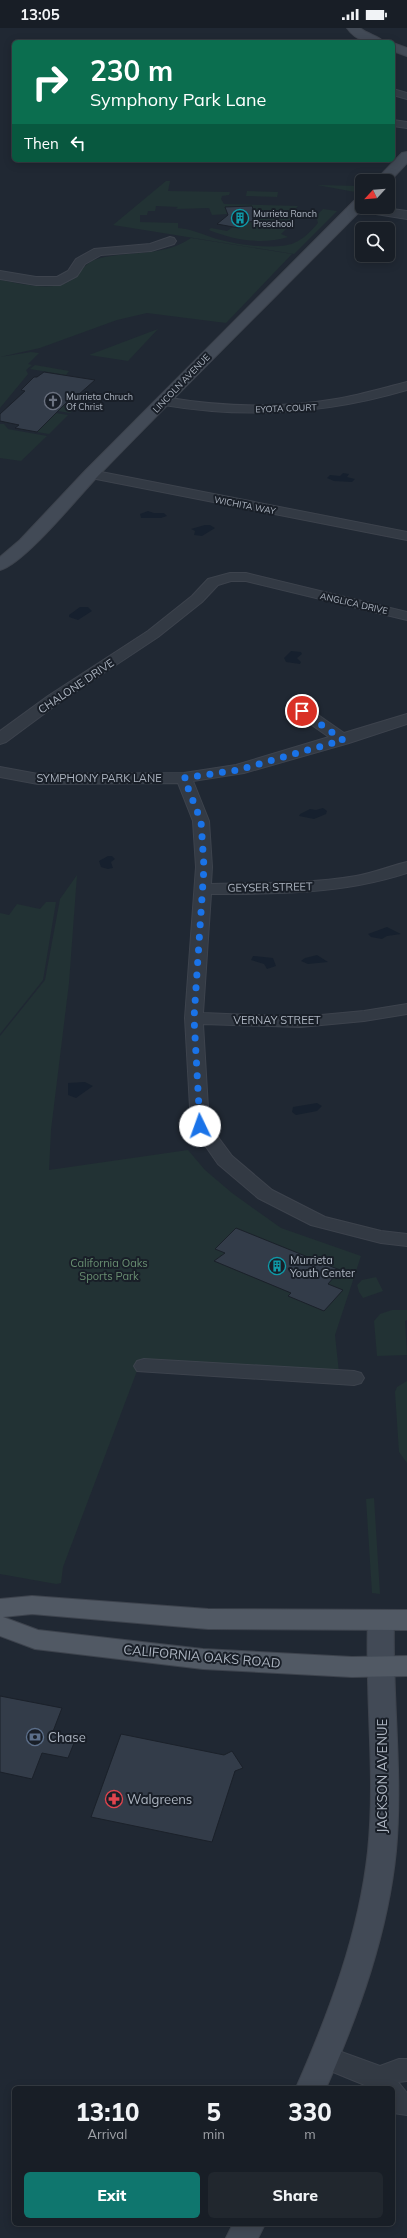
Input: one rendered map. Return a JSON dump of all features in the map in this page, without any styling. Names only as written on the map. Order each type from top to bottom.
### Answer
[{"type":"main road","points":[[0,1608],[32,1605],[208,1618],[381,1621],[407,1620]]},
{"type":"main road","name":"CALIFORNIA OAKS ROAD","points":[[0,1626],[35,1639],[203,1659],[352,1667],[407,1666]]},
{"type":"street","points":[[353,28],[364,37],[372,40]]},
{"type":"street","points":[[395,48],[407,52]]},
{"type":"street","points":[[395,93],[407,96]]},
{"type":"street","points":[[395,124],[407,125]]},
{"type":"street","points":[[389,174],[407,156]]},
{"type":"street","name":"LINCOLN AVENUE","points":[[0,565],[26,544],[91,474],[355,208]]},
{"type":"street","points":[[395,213],[407,215]]},
{"type":"street","points":[[0,276],[36,281],[60,281],[73,273],[80,262],[98,252],[151,247],[170,241]]},
{"type":"street","name":"EYOTA COURT","points":[[164,401],[217,409],[318,408],[353,401],[407,386]]},
{"type":"street","name":"WICHITA WAY","points":[[91,474],[403,536]]},
{"type":"street","name":"ANGLICA DRIVE","points":[[153,634],[197,599],[213,582],[230,577],[246,577],[407,616]]},
{"type":"street","name":"CHALONE DRIVE","points":[[0,739],[54,699],[153,634]]},
{"type":"street","points":[[302,711],[343,740]]},
{"type":"street","name":"SYMPHONY PARK LANE","points":[[0,772],[38,779],[184,778],[238,770],[343,740],[407,719]]},
{"type":"street","points":[[184,778],[201,821],[204,867],[194,1018],[200,1126],[225,1160],[265,1194],[318,1221],[381,1237],[407,1240]]},
{"type":"street","name":"GEYSER STREET","points":[[202,888],[310,888],[386,875],[407,867]]},
{"type":"street","name":"VERNAY STREET","points":[[194,1018],[300,1022],[364,1016],[407,1009]]},
{"type":"street","points":[[144,1366],[354,1378]]},
{"type":"street","name":"JACKSON AVENUE","points":[[312,2086],[325,2058],[364,1946],[377,1887],[384,1819],[382,1714],[379,1666],[381,1621]]},
{"type":"street","points":[[325,2058],[385,2086]]},
{"type":"street","points":[[388,2086],[399,2070],[407,2070]]},
{"type":"street","points":[[395,2097],[400,2104],[407,2104]]},
{"type":"street","points":[[242,2238],[247,2226]]},
{"type":"green space","points":[[166,181],[170,181],[168,191],[230,192],[229,195],[222,196],[221,199],[224,204],[298,206],[293,213],[290,223],[281,234],[288,237],[268,241],[238,239],[209,230],[211,228],[227,231],[233,227],[239,228],[248,222],[257,221],[252,206],[226,207],[228,214],[212,215],[209,208],[176,209],[178,207],[156,206],[155,211],[148,211],[147,215],[140,215],[140,222],[178,223],[178,228],[191,230],[219,240],[252,246],[276,246],[294,243],[310,232],[318,223],[316,216],[323,209],[337,211],[294,254],[113,225]]},
{"type":"green space","points":[[317,185],[355,186],[355,192]]},
{"type":"green space","points":[[247,191],[278,192],[277,197],[246,196]]},
{"type":"green space","points":[[191,238],[292,254],[226,323],[147,313],[117,320],[40,348],[0,357],[0,280],[27,285],[54,286],[63,284],[74,278],[86,265],[97,259],[109,256],[156,251],[180,244]]},
{"type":"green space","points":[[158,329],[128,361],[89,355]]},
{"type":"green space","points":[[31,352],[39,353],[28,364],[32,365],[26,370],[28,374],[0,408],[0,357]]},
{"type":"green space","points":[[35,365],[69,371],[66,375],[30,369]]},
{"type":"green space","points":[[85,392],[89,394],[70,413],[58,411],[66,403],[70,403],[77,393],[84,394]]},
{"type":"green space","points":[[56,413],[68,415],[49,434],[37,432]]},
{"type":"green space","points":[[0,424],[4,424],[8,429],[47,436],[21,461],[0,458]]},
{"type":"green space","name":"California Oaks Sports Park","points":[[77,875],[69,983],[51,1130],[49,1170],[188,1150],[205,1170],[232,1193],[281,1228],[361,1256],[335,1335],[340,1382],[137,1371],[63,1567],[61,1583],[56,1584],[0,1574],[0,1036],[45,980],[60,899]]},
{"type":"green space","points":[[46,902],[56,902],[43,980],[0,1034],[0,913],[9,915],[17,904],[40,909]]},
{"type":"green space","points":[[376,1277],[383,1291],[363,1298],[357,1285],[362,1280]]},
{"type":"green space","points":[[392,1310],[407,1310],[407,1320],[405,1321],[407,1355],[377,1356],[374,1321],[380,1314]]},
{"type":"green space","points":[[407,1381],[407,1463],[399,1452],[395,1392],[397,1387]]},
{"type":"green space","points":[[374,1498],[380,1594],[372,1593],[366,1499]]},
{"type":"water","points":[[343,473],[349,474],[347,477],[355,479],[352,482],[334,481],[327,478],[330,475],[340,476]]},
{"type":"water","points":[[148,511],[154,513],[164,513],[167,516],[161,518],[141,518],[140,514]]},
{"type":"water","points":[[210,525],[215,528],[202,536],[194,535],[195,531],[191,529]]},
{"type":"water","points":[[80,607],[88,607],[92,611],[78,620],[69,617],[69,615]]},
{"type":"water","points":[[291,651],[301,652],[302,654],[297,658],[301,662],[300,664],[286,662],[284,658]]},
{"type":"water","points":[[323,808],[327,811],[326,814],[314,819],[299,816],[310,809],[316,810]]},
{"type":"water","points":[[108,856],[112,856],[115,859],[111,862],[113,868],[108,869],[101,867],[99,861]]},
{"type":"water","points":[[387,927],[401,934],[387,936],[382,939],[371,937],[368,934]]},
{"type":"water","points":[[317,955],[328,962],[308,964],[301,961],[305,958]]},
{"type":"water","points":[[253,956],[273,958],[276,966],[267,969],[264,964],[251,960]]},
{"type":"water","points":[[85,1082],[93,1086],[76,1098],[68,1095],[68,1083]]},
{"type":"water","points":[[317,1103],[322,1106],[317,1111],[296,1115],[292,1112],[293,1107]]},
{"type":"building","name":"Murrieta Ranch Preschool","points":[[252,206],[257,221],[248,222],[239,228],[217,224],[228,215],[225,207]]},
{"type":"building","name":"Murrieta Chruch Of Christ","points":[[44,372],[95,380],[69,403],[66,403],[37,432],[15,428],[19,425],[0,421],[0,414],[25,391],[21,390],[34,377],[37,377]]},
{"type":"building","name":"Murrieta Youth Center","points":[[236,1228],[340,1270],[328,1284],[343,1290],[324,1311],[288,1296],[291,1293],[214,1261],[225,1253],[215,1249]]},
{"type":"building","name":"Chase","points":[[0,1696],[62,1708],[52,1734],[76,1738],[68,1758],[42,1753],[32,1779],[0,1772]]},
{"type":"building","name":"Walgreens","points":[[121,1734],[224,1755],[232,1751],[243,1768],[235,1771],[212,1842],[91,1817]]},
{"type":"place","name":"Murrieta Ranch Preschool","points":[[240,218]]},
{"type":"place","name":"Murrieta Chruch Of Christ","points":[[53,401]]},
{"type":"place","name":"Murrieta Youth Center","points":[[277,1266]]},
{"type":"place","name":"Chase","points":[[35,1737]]},
{"type":"place","name":"Walgreens","points":[[114,1799]]},
{"type":"route","points":[[200,1126],[194,1018],[198,985],[204,867],[201,821],[184,778],[238,770],[343,740],[302,711]]}]
